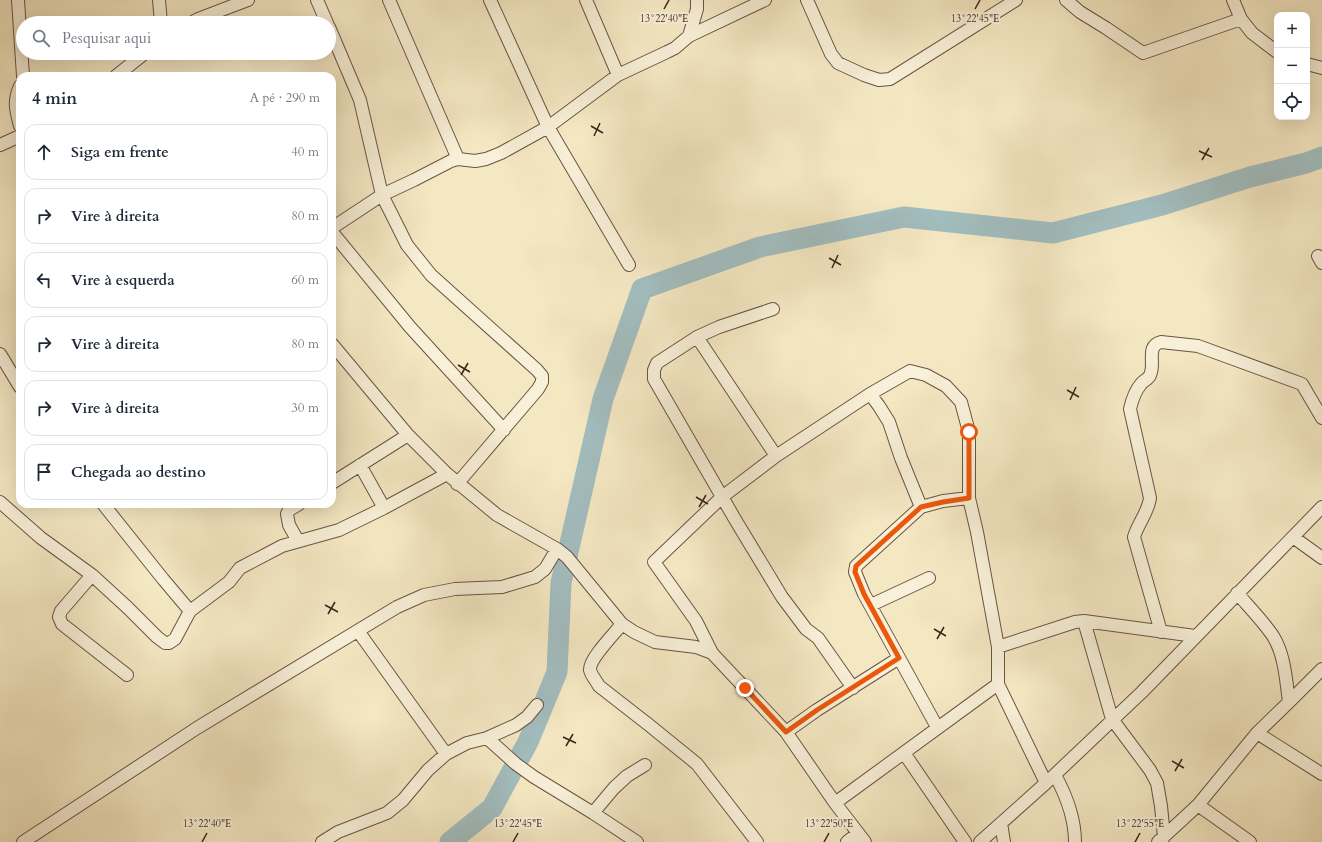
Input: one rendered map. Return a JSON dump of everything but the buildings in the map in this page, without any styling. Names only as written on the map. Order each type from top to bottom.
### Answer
[{"type":"street","points":[[18,0],[19,16]]},
{"type":"street","points":[[159,0],[161,16]]},
{"type":"street","points":[[206,16],[248,0]]},
{"type":"street","points":[[317,0],[324,16]]},
{"type":"street","points":[[390,0],[458,159]]},
{"type":"street","points":[[490,0],[548,127],[629,265]]},
{"type":"street","points":[[586,0],[618,76]]},
{"type":"street","points":[[689,36],[697,9],[697,0]]},
{"type":"street","points":[[336,225],[382,195],[451,161],[458,159],[475,161],[486,159],[501,153],[548,127],[618,76],[636,66],[668,52],[689,36],[765,0]]},
{"type":"street","points":[[807,0],[831,54],[838,63],[879,80],[890,79],[1016,0]]},
{"type":"street","points":[[1066,0],[1080,12],[1143,53],[1241,19]]},
{"type":"street","points":[[1233,0],[1241,19],[1252,33],[1274,50]]},
{"type":"street","points":[[336,43],[360,100],[382,195],[407,246],[431,276],[526,359],[542,376],[542,382],[538,389],[457,484]]},
{"type":"street","points":[[22,60],[23,72]]},
{"type":"street","points":[[130,72],[139,60]]},
{"type":"street","points":[[1310,65],[1322,68]]},
{"type":"street","points":[[16,99],[16,109]]},
{"type":"street","points":[[0,145],[16,138]]},
{"type":"street","points":[[336,237],[410,328],[504,430]]},
{"type":"street","points":[[773,309],[697,336],[657,363],[654,370],[654,380],[782,597],[806,629],[818,638],[853,688]]},
{"type":"street","points":[[697,336],[776,456]]},
{"type":"street","points":[[1161,632],[1134,537],[1149,506],[1150,498],[1130,410],[1132,398],[1141,383],[1150,376],[1152,370],[1152,348],[1156,343],[1161,342],[1198,346],[1302,384],[1322,418]]},
{"type":"street","points":[[336,349],[408,434],[457,484],[497,515],[557,549],[567,558],[622,624],[634,632],[655,642],[696,647],[712,653]]},
{"type":"street","points":[[0,354],[16,381]]},
{"type":"street","points":[[847,842],[861,838],[786,732],[712,653],[696,621],[654,562],[722,497],[776,456],[870,394],[910,371],[926,375],[946,386],[961,402],[969,432],[969,498],[977,532],[998,647],[998,684],[1051,779],[1069,803],[1075,842]]},
{"type":"street","points":[[870,394],[889,422],[901,458],[921,507]]},
{"type":"street","points":[[336,480],[408,434]]},
{"type":"street","points":[[360,465],[384,508]]},
{"type":"street","points":[[0,502],[41,538],[92,575],[157,637],[165,643],[169,643],[175,639],[190,611],[229,582],[240,568],[282,546],[339,530],[447,474]]},
{"type":"street","points":[[937,727],[864,594],[855,572],[856,566],[921,507],[969,498]]},
{"type":"street","points":[[980,842],[1051,779],[1112,719],[1142,692],[1322,507]]},
{"type":"street","points":[[106,508],[190,611]]},
{"type":"street","points":[[292,508],[287,514],[289,525],[298,541]]},
{"type":"street","points":[[1293,537],[1322,558]]},
{"type":"street","points":[[23,842],[197,728],[397,607],[424,595],[455,589],[502,587],[535,577],[545,569],[557,549]]},
{"type":"street","points":[[92,575],[61,612],[59,618],[62,624],[128,676]]},
{"type":"street","points":[[871,605],[929,578]]},
{"type":"street","points":[[1237,594],[1274,637],[1282,658],[1290,702]]},
{"type":"street","points":[[998,647],[1067,624],[1084,621],[1195,636]]},
{"type":"street","points":[[1084,621],[1112,719],[1150,770],[1157,783],[1161,806],[1161,839]]},
{"type":"street","points":[[622,624],[592,661],[590,670],[594,677],[600,686],[697,764],[757,842]]},
{"type":"street","points":[[358,631],[446,754]]},
{"type":"street","points":[[786,732],[817,710],[899,658]]},
{"type":"street","points":[[1161,839],[1198,805],[1257,733],[1322,669]]},
{"type":"street","points":[[835,803],[937,727],[998,684]]},
{"type":"street","points":[[322,842],[339,837],[387,813],[403,800],[428,770],[446,754],[467,743],[487,738],[516,725],[527,717],[537,705]]},
{"type":"street","points":[[1257,733],[1322,774]]},
{"type":"street","points":[[487,738],[534,778],[593,813],[637,842]]},
{"type":"street","points":[[904,753],[965,842]]},
{"type":"street","points":[[593,813],[623,780],[645,765]]},
{"type":"street","points":[[1198,805],[1250,842]]},
{"type":"street","points":[[1001,823],[1004,842]]},
{"type":"waterway","points":[[450,842],[492,808],[528,742],[557,672],[561,583],[603,399],[642,289],[760,247],[904,217],[1053,233],[1162,205],[1250,177],[1306,163],[1322,157]]},
{"type":"route","points":[[745,688],[786,732],[817,710],[899,658],[864,594],[855,572],[856,566],[921,507],[969,498],[969,432]]}]
